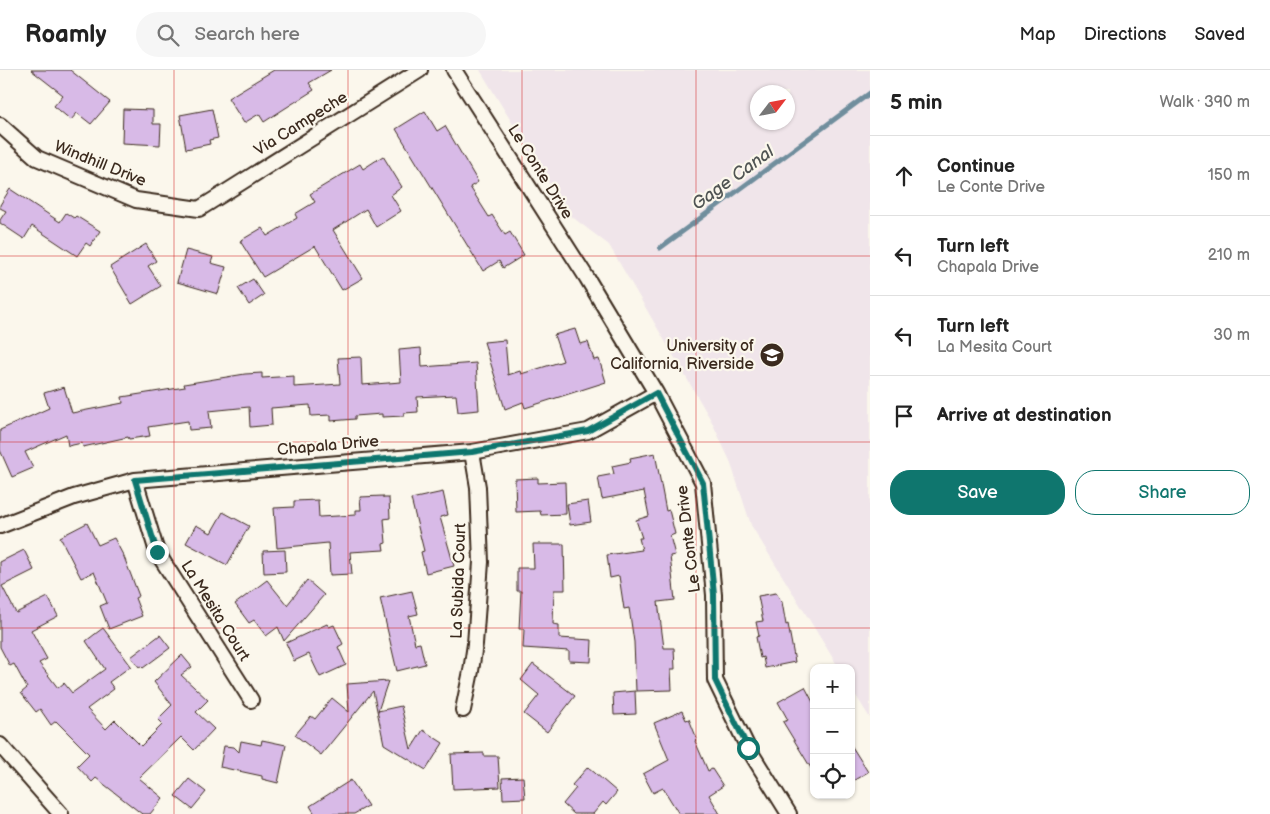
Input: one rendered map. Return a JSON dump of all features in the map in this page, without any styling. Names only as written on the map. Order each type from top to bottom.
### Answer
[{"type":"street","name":"Via Campeche","points":[[199,208],[420,70]]},
{"type":"street","name":"Le Conte Drive","points":[[454,70],[587,278],[656,393],[703,483],[714,594],[715,680],[748,748],[789,814]]},
{"type":"street","name":"Windhill Drive","points":[[0,124],[37,158],[136,200],[199,208]]},
{"type":"street","name":"Chapala Drive","points":[[0,526],[74,497],[135,480],[472,452],[588,431],[656,393]]},
{"type":"street","name":"La Subida Court","points":[[462,710],[475,644],[481,562],[478,487],[472,452]]},
{"type":"street","name":"La Mesita Court","points":[[135,480],[157,552],[251,700]]},
{"type":"street","points":[[0,745],[61,814]]},
{"type":"shaded area","name":"University of California, Riverside","points":[[480,70],[870,70],[870,718],[855,694],[855,664],[837,664],[751,525],[730,461],[711,420],[609,245],[567,213]]},
{"type":"building","points":[[31,70],[70,70],[110,102],[91,124],[77,113],[71,120],[54,106],[63,95]]},
{"type":"building","points":[[274,70],[331,70],[309,83],[314,90],[264,122],[259,114],[244,123],[228,98]]},
{"type":"building","points":[[123,109],[153,110],[153,124],[161,124],[160,145],[122,143]]},
{"type":"building","points":[[212,109],[218,138],[209,140],[210,144],[186,149],[180,115]]},
{"type":"building","points":[[425,111],[437,131],[445,126],[478,182],[470,187],[489,217],[492,215],[505,235],[510,232],[524,255],[503,268],[499,261],[483,271],[396,129]]},
{"type":"building","points":[[383,156],[402,187],[391,195],[401,211],[376,227],[366,209],[333,230],[363,278],[342,290],[315,246],[263,277],[240,241],[262,228],[267,236],[297,218],[295,214],[315,202],[310,194],[360,164],[363,169]]},
{"type":"building","points":[[10,189],[60,222],[66,213],[74,218],[76,216],[100,231],[90,246],[86,243],[77,256],[32,226],[24,239],[0,223],[6,211],[0,208],[0,205]]},
{"type":"building","points":[[146,244],[156,261],[148,266],[161,286],[132,304],[110,267]]},
{"type":"building","points":[[186,250],[213,257],[211,263],[226,267],[218,294],[177,282]]},
{"type":"building","points":[[253,279],[264,295],[249,305],[238,288]]},
{"type":"building","points":[[575,329],[580,344],[588,342],[594,360],[599,359],[606,382],[525,408],[523,402],[505,409],[484,342],[505,340],[508,375],[520,371],[521,374],[563,361],[554,335]]},
{"type":"building","points":[[421,348],[422,367],[476,363],[479,410],[458,412],[456,395],[417,397],[418,412],[404,413],[404,416],[382,417],[382,414],[355,416],[355,419],[331,421],[331,415],[311,416],[310,405],[271,408],[272,425],[250,427],[249,407],[209,411],[211,428],[189,430],[188,421],[148,427],[150,436],[129,439],[128,437],[83,447],[82,443],[68,446],[66,434],[25,452],[33,468],[12,477],[0,450],[0,430],[49,408],[44,393],[64,387],[72,413],[123,403],[122,397],[185,387],[184,384],[245,374],[262,373],[262,378],[294,376],[294,387],[340,384],[338,358],[361,357],[362,385],[401,382],[399,350]]},
{"type":"building","points":[[655,453],[666,511],[669,510],[675,534],[670,536],[675,555],[670,556],[675,600],[658,602],[664,648],[674,648],[675,669],[671,669],[672,690],[636,691],[634,642],[629,608],[624,609],[619,576],[610,578],[607,555],[642,550],[639,538],[642,538],[636,520],[649,516],[644,491],[602,499],[598,477],[614,474],[612,466],[631,462],[630,458]]},
{"type":"building","points":[[538,478],[538,483],[565,482],[566,514],[541,515],[540,511],[516,512],[515,479]]},
{"type":"building","points":[[443,492],[448,515],[440,517],[454,566],[426,573],[421,552],[424,551],[411,499]]},
{"type":"building","points":[[383,496],[383,498],[389,498],[390,518],[384,519],[386,543],[383,544],[384,550],[350,552],[352,574],[330,575],[328,543],[277,548],[274,508],[294,507],[294,501],[318,500],[319,517],[356,515],[356,510],[361,510],[360,497]]},
{"type":"building","points":[[588,501],[591,522],[570,525],[567,504]]},
{"type":"building","points":[[223,512],[249,526],[227,565],[186,543],[196,525],[211,533]]},
{"type":"building","points":[[87,523],[98,545],[114,538],[124,557],[139,596],[135,598],[142,616],[109,629],[100,606],[107,603],[94,572],[81,578],[60,537]]},
{"type":"building","points":[[533,544],[564,544],[565,590],[554,590],[553,624],[559,625],[559,638],[592,640],[591,662],[569,661],[569,651],[523,648],[524,629],[519,629],[521,591],[517,591],[517,568],[534,568]]},
{"type":"building","points":[[24,550],[34,570],[2,586],[16,613],[48,597],[58,616],[31,630],[47,659],[39,663],[58,688],[64,683],[72,693],[105,669],[86,641],[103,628],[131,666],[109,682],[114,689],[87,709],[106,729],[115,720],[141,746],[163,724],[158,719],[172,705],[154,682],[182,655],[192,667],[181,675],[208,700],[196,712],[214,729],[194,750],[181,737],[139,778],[163,798],[150,814],[142,814],[96,778],[92,782],[77,766],[89,754],[56,721],[51,725],[40,709],[36,712],[21,693],[27,688],[14,664],[10,666],[0,647],[0,562]]},
{"type":"building","points":[[285,550],[286,572],[264,573],[263,551]]},
{"type":"building","points":[[267,580],[287,605],[307,580],[324,595],[284,641],[278,627],[266,636],[254,620],[249,623],[235,604]]},
{"type":"building","points":[[412,591],[418,614],[409,616],[415,644],[420,643],[425,664],[397,671],[380,598]]},
{"type":"building","points":[[776,593],[782,602],[795,662],[765,668],[763,657],[760,658],[756,637],[759,636],[756,622],[763,621],[758,596]]},
{"type":"building","points":[[327,624],[329,627],[334,625],[343,644],[338,647],[346,665],[320,677],[309,654],[294,661],[286,643]]},
{"type":"building","points":[[160,635],[170,648],[143,668],[139,667],[131,657]]},
{"type":"building","points":[[533,664],[575,696],[547,732],[524,714],[539,695],[521,680]]},
{"type":"building","points":[[388,681],[378,711],[401,706],[411,749],[423,730],[443,743],[426,770],[384,744],[373,691],[321,755],[295,735],[311,716],[315,719],[332,698],[349,712],[347,684]]},
{"type":"building","points":[[805,687],[810,696],[810,766],[783,722],[788,720],[778,702]]},
{"type":"building","points":[[635,691],[636,714],[614,715],[613,693]]},
{"type":"building","points":[[682,711],[686,720],[689,719],[697,739],[695,741],[708,771],[712,769],[723,786],[709,795],[720,814],[679,814],[663,788],[653,793],[643,774],[669,760],[654,723]]},
{"type":"building","points":[[262,740],[286,745],[278,783],[262,779],[262,776],[220,767],[224,746],[234,747],[239,752],[241,741],[261,745]]},
{"type":"building","points":[[855,751],[868,772],[855,780]]},
{"type":"building","points":[[484,753],[484,756],[498,756],[500,787],[453,789],[451,754]]},
{"type":"building","points":[[588,767],[617,792],[606,805],[603,802],[593,814],[574,814],[563,804],[576,788],[572,785]]},
{"type":"building","points":[[523,777],[525,798],[503,799],[502,778]]},
{"type":"building","points":[[189,779],[206,792],[192,809],[175,796]]},
{"type":"building","points":[[351,780],[368,806],[354,814],[315,814],[310,806]]},
{"type":"waterway","name":"Gage Canal","points":[[660,248],[870,93]]},
{"type":"place","name":"University of California, Riverside","points":[[772,355]]},
{"type":"route","points":[[157,552],[135,480],[472,452],[588,431],[656,393],[703,483],[714,594],[715,680],[748,748]]}]
